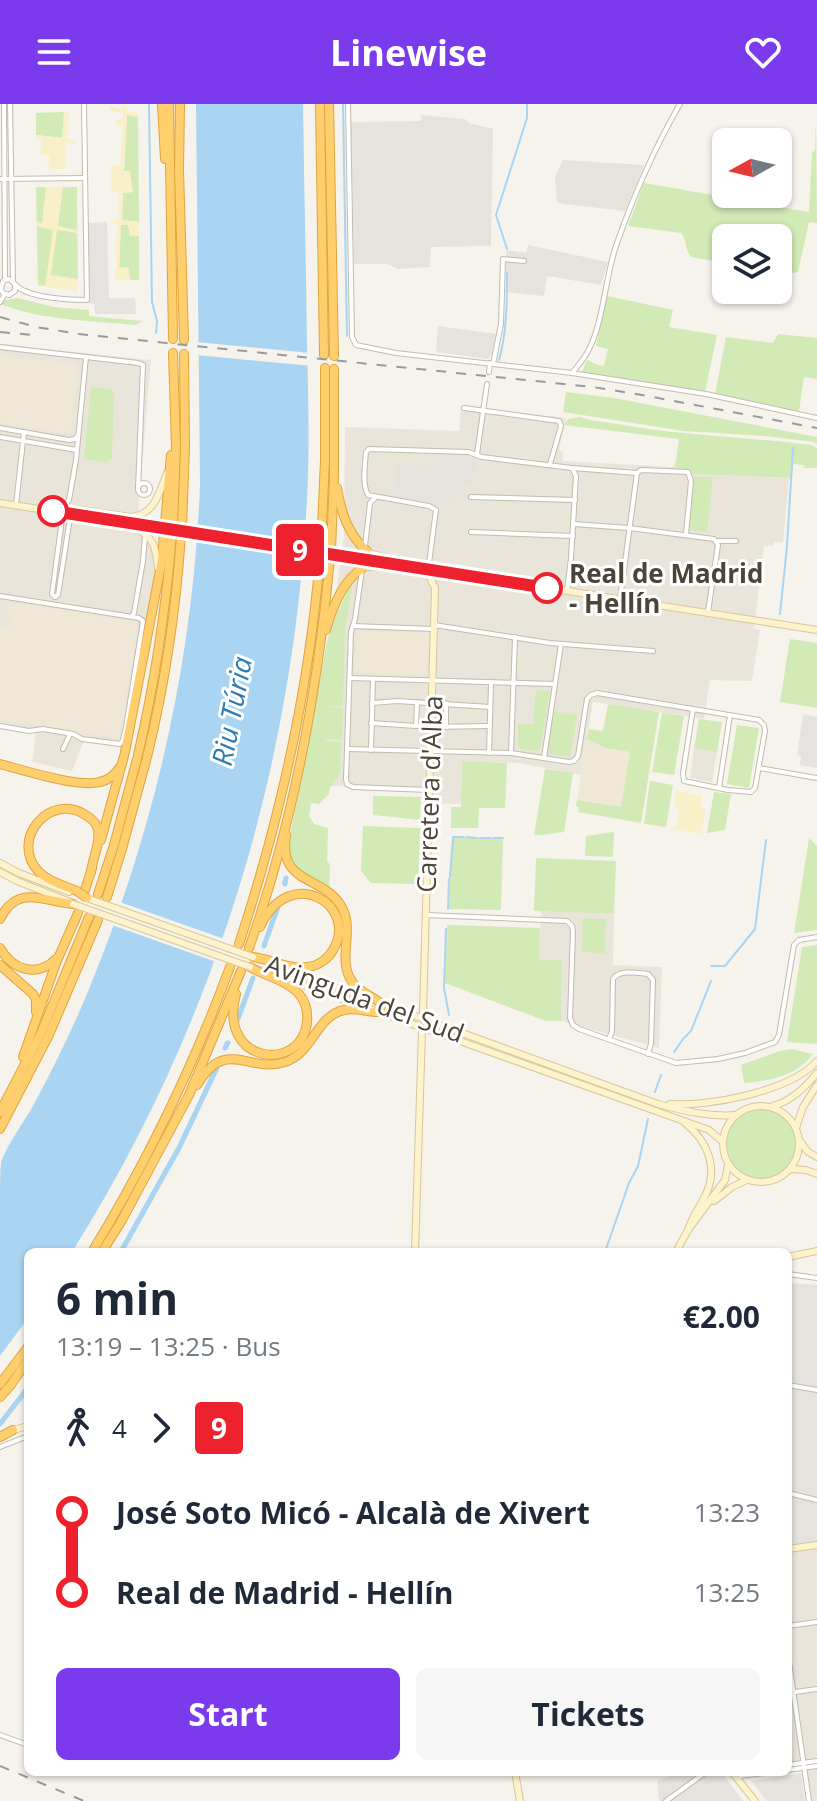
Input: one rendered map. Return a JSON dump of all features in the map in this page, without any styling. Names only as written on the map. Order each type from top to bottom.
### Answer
[{"type":"highway","points":[[162,104],[171,223]]},
{"type":"highway","points":[[169,104],[173,339]]},
{"type":"highway","points":[[178,104],[184,340]]},
{"type":"highway","points":[[320,104],[329,355],[329,104]]},
{"type":"highway","points":[[173,353],[173,530]]},
{"type":"highway","points":[[0,1104],[28,1046],[91,872],[124,757],[159,577],[173,530],[185,447],[184,354]]},
{"type":"highway","points":[[239,944],[269,847],[309,662],[325,553],[334,475],[329,368],[325,553],[320,646],[288,814],[250,944],[271,907],[286,896],[303,893],[329,905],[339,931],[334,948],[324,961],[307,967],[298,968],[253,957]]},
{"type":"highway","points":[[102,896],[122,849],[166,663],[177,581],[169,465],[175,439]]},
{"type":"highway","points":[[334,475],[349,530],[367,551]]},
{"type":"highway","points":[[320,646],[346,584],[363,568]]},
{"type":"highway","points":[[0,764],[93,783],[103,782],[112,776],[124,757]]},
{"type":"highway","points":[[80,898],[46,878],[34,866],[28,843],[37,821],[61,809],[80,811],[93,821],[99,832],[91,872]]},
{"type":"highway","points":[[288,814],[285,852],[291,866],[299,876],[327,891],[338,902],[347,921],[345,960],[348,973],[356,987],[382,1009]]},
{"type":"highway","points":[[0,919],[10,905],[24,897],[42,896],[63,903],[80,898]]},
{"type":"highway","points":[[0,1112],[41,1033],[94,918],[48,1037],[0,1129]]},
{"type":"highway","points":[[0,948],[12,963],[25,970],[40,970],[60,955]]},
{"type":"highway","points":[[0,965],[33,994],[35,1020]]},
{"type":"highway","points":[[94,1248],[177,1096],[230,967]]},
{"type":"highway","points":[[104,1248],[189,1095],[240,973],[232,1015],[239,1038],[259,1053],[273,1055],[290,1049],[302,1037],[306,1029],[307,1010],[298,993],[291,986],[250,967]]},
{"type":"highway","points":[[189,1095],[208,1069],[224,1060],[232,1058],[270,1064],[286,1062],[305,1050],[326,1020],[337,1012],[382,1009]]},
{"type":"highway","points":[[0,1397],[24,1354]]},
{"type":"highway","points":[[0,1406],[6,1397],[5,1385],[24,1364]]},
{"type":"highway","points":[[0,1427],[13,1430]]},
{"type":"highway","points":[[0,1437],[13,1430]]},
{"type":"main road","points":[[66,513],[137,517],[156,501],[169,465]]},
{"type":"main road","points":[[0,503],[350,557],[433,575]]},
{"type":"main road","points":[[66,513],[135,529],[149,536],[154,545],[159,577]]},
{"type":"main road","points":[[367,551],[397,559],[433,575]]},
{"type":"main road","points":[[363,568],[374,566],[433,575],[451,573],[817,630]]},
{"type":"main road","name":"Carretera d'Alba","points":[[423,1013],[433,575]]},
{"type":"main road","name":"Avinguda del Sud","points":[[0,863],[250,967]]},
{"type":"main road","name":"Avinguda del Sud","points":[[0,872],[17,881],[80,898],[253,957]]},
{"type":"main road","name":"Avinguda del Sud","points":[[264,960],[382,1009],[709,1130],[723,1142]]},
{"type":"main road","name":"Avinguda del Sud","points":[[260,971],[586,1077],[658,1104],[688,1112],[735,1115]]},
{"type":"main road","points":[[415,1248],[422,1032]]},
{"type":"main road","points":[[586,1077],[660,1102],[710,1102],[782,1084],[804,1073],[817,1061]]},
{"type":"main road","points":[[771,1107],[786,1101],[805,1087],[817,1073]]},
{"type":"main road","points":[[796,1128],[803,1107],[817,1085]]},
{"type":"main road","points":[[800,1141],[796,1161],[790,1169],[781,1177],[759,1183],[747,1180],[728,1164],[723,1142],[735,1115],[758,1105],[771,1107],[789,1117],[800,1141],[808,1152],[817,1157]]},
{"type":"main road","points":[[679,1119],[701,1138],[710,1157],[712,1175],[688,1230]]},
{"type":"main road","points":[[679,1248],[688,1230],[725,1180],[728,1164]]},
{"type":"main road","points":[[790,1169],[817,1174]]},
{"type":"main road","points":[[705,1208],[732,1187],[747,1180]]},
{"type":"main road","points":[[792,1256],[817,1251]]},
{"type":"main road","points":[[13,1430],[24,1427]]},
{"type":"main road","points":[[792,1548],[817,1545]]},
{"type":"main road","points":[[516,1776],[520,1801]]},
{"type":"main road","points":[[737,1776],[755,1801]]},
{"type":"street","points":[[5,294],[1,289],[6,274],[7,104]]},
{"type":"street","points":[[2,282],[14,282],[22,290],[51,297],[87,300],[84,104]]},
{"type":"street","points":[[348,104],[352,337],[356,345],[706,394],[817,418]]},
{"type":"street","points":[[572,373],[587,354],[595,336],[616,246],[644,175],[680,104]]},
{"type":"street","points":[[5,179],[85,178]]},
{"type":"street","points":[[5,179],[13,293]]},
{"type":"street","points":[[489,372],[501,324],[503,259],[524,261]]},
{"type":"street","points":[[5,294],[22,290]]},
{"type":"street","points":[[0,302],[5,294]]},
{"type":"street","points":[[0,347],[143,365],[138,471],[138,489],[143,495],[150,488],[138,471]]},
{"type":"street","points":[[55,604],[65,507],[69,501],[77,450],[86,357]]},
{"type":"street","points":[[477,454],[487,384]]},
{"type":"street","points":[[464,408],[560,422],[551,462],[546,465]]},
{"type":"street","points":[[0,428],[69,440],[78,435]]},
{"type":"street","points":[[16,505],[24,432]]},
{"type":"street","points":[[0,437],[77,450]]},
{"type":"street","points":[[433,575],[436,510],[368,495],[365,490],[367,450],[468,452],[482,457],[570,468],[637,473],[641,470],[688,472],[691,478],[686,534]]},
{"type":"street","points":[[554,452],[556,462],[570,468],[576,476],[567,591]]},
{"type":"street","points":[[620,599],[637,473]]},
{"type":"street","points":[[138,489],[140,484],[146,483]]},
{"type":"street","points":[[471,497],[575,500]]},
{"type":"street","points":[[367,551],[364,542],[370,503],[377,498]]},
{"type":"street","points":[[55,604],[52,594],[66,513]]},
{"type":"street","points":[[573,524],[736,541]]},
{"type":"street","points":[[129,616],[134,613],[143,561],[143,532]]},
{"type":"street","points":[[471,532],[573,536]]},
{"type":"street","points":[[708,613],[718,549],[716,541]]},
{"type":"street","points":[[363,568],[351,632],[347,784],[353,787],[428,790]]},
{"type":"street","points":[[52,594],[55,597],[58,595]]},
{"type":"street","points":[[0,596],[129,616],[143,621],[120,744],[43,729],[29,731],[0,726]]},
{"type":"street","points":[[353,626],[434,627],[561,644],[653,651]]},
{"type":"street","points":[[511,753],[515,637]]},
{"type":"street","points":[[544,758],[561,644]]},
{"type":"street","points":[[349,678],[555,684]]},
{"type":"street","points":[[371,750],[373,679]]},
{"type":"street","points":[[489,753],[491,682]]},
{"type":"street","points":[[347,749],[511,753],[574,761],[578,756],[586,704],[591,695],[597,693],[730,715],[759,720],[765,731],[755,788],[751,792],[686,783],[682,777],[693,709]]},
{"type":"street","points":[[372,703],[417,702],[490,707]]},
{"type":"street","points":[[416,726],[417,702]]},
{"type":"street","points":[[446,703],[446,727]]},
{"type":"street","points":[[719,788],[730,715]]},
{"type":"street","points":[[371,723],[431,727],[490,726]]},
{"type":"street","points":[[63,749],[70,734]]},
{"type":"street","points":[[759,768],[817,778]]},
{"type":"street","points":[[424,915],[564,920],[570,923],[573,931],[571,1023],[671,1062],[690,1063],[745,1053],[775,1042],[794,945],[799,940],[817,937]]},
{"type":"street","points":[[609,1039],[615,975],[648,974],[653,980],[648,1054]]},
{"type":"street","points":[[792,1275],[817,1278]]},
{"type":"street","points":[[792,1386],[817,1390]]},
{"type":"street","points":[[0,1447],[24,1438]]},
{"type":"street","points":[[792,1494],[817,1500]]},
{"type":"street","points":[[792,1625],[817,1622]]},
{"type":"street","points":[[792,1693],[817,1689]]},
{"type":"street","points":[[792,1699],[809,1801]]},
{"type":"street","points":[[0,1735],[24,1744]]},
{"type":"street","points":[[792,1767],[817,1764]]},
{"type":"street","points":[[666,1801],[700,1776]]},
{"type":"shaded area","points":[[421,115],[465,119],[469,123],[493,129],[491,246],[431,247],[430,267],[398,269],[388,264],[354,264],[351,122],[421,121]]},
{"type":"shaded area","points":[[563,160],[644,165],[625,211],[557,203],[555,177]]},
{"type":"shaded area","points":[[107,222],[109,298],[135,298],[136,314],[95,314],[94,304],[89,303],[88,223]]},
{"type":"shaded area","points":[[528,245],[608,262],[601,285],[547,276],[544,296],[506,292],[506,250],[526,253]]},
{"type":"shaded area","points":[[438,326],[496,334],[492,353],[488,359],[436,352]]},
{"type":"shaded area","points":[[0,344],[151,360],[137,526],[151,541],[155,552],[156,579],[123,747],[84,741],[72,771],[32,762],[36,732],[0,727]]},
{"type":"shaded area","points":[[0,356],[78,364],[71,434],[0,423]]},
{"type":"shaded area","points":[[461,406],[566,418],[559,450],[563,452],[563,461],[673,467],[688,470],[691,474],[789,478],[783,542],[764,546],[754,629],[760,630],[752,681],[710,680],[704,719],[593,702],[581,775],[519,763],[462,761],[461,804],[422,803],[422,789],[304,785],[324,680],[344,537],[345,427],[459,431]]},
{"type":"shaded area","points":[[441,452],[469,454],[478,459],[470,484],[466,483],[447,504],[393,496],[398,463],[441,463]]},
{"type":"shaded area","points":[[7,601],[138,622],[121,738],[0,720],[0,629],[10,629]]},
{"type":"shaded area","points":[[356,631],[428,633],[427,675],[355,672]]},
{"type":"shaded area","points":[[803,714],[817,717],[817,768],[800,765],[801,756],[797,755]]},
{"type":"shaded area","points":[[587,739],[605,748],[630,752],[621,807],[577,800]]},
{"type":"shaded area","points":[[694,748],[717,752],[712,782],[690,778]]},
{"type":"shaded area","points":[[541,911],[614,914],[613,965],[662,967],[659,1048],[561,1021],[562,961],[539,960]]},
{"type":"shaded area","points":[[792,1283],[817,1285],[817,1542],[792,1545]]},
{"type":"shaded area","points":[[817,1546],[817,1801],[809,1801],[803,1764],[792,1765],[792,1549]]},
{"type":"shaded area","points":[[801,1773],[805,1801],[767,1801],[751,1781],[792,1776]]},
{"type":"shaded area","points":[[669,1776],[724,1776],[743,1801],[659,1801],[657,1781]]},
{"type":"green space","points":[[64,112],[63,138],[36,135],[36,113]]},
{"type":"green space","points":[[127,114],[138,117],[139,222],[122,220],[123,193],[132,192],[124,172]]},
{"type":"green space","points":[[816,120],[817,223],[809,222],[798,272],[792,273],[792,224],[712,224],[712,261],[691,257],[681,233],[628,226],[644,183],[712,195],[712,208],[786,208],[809,212],[812,153],[815,149]]},
{"type":"green space","points":[[36,187],[77,187],[78,291],[38,285]]},
{"type":"green space","points":[[121,224],[128,225],[130,236],[139,236],[139,280],[130,280],[128,267],[119,268]]},
{"type":"green space","points":[[607,296],[673,310],[669,327],[717,335],[705,392],[582,372],[587,360],[604,366],[608,349],[596,346]]},
{"type":"green space","points":[[18,298],[54,307],[89,310],[89,316],[143,321],[135,325],[67,319],[1,304],[5,300]]},
{"type":"green space","points":[[778,334],[817,338],[817,379],[804,377],[799,411],[715,394],[726,337],[773,343]]},
{"type":"green space","points":[[91,387],[114,392],[112,458],[107,463],[84,459]]},
{"type":"green space","points":[[566,392],[614,398],[817,437],[817,444],[765,436],[684,431],[563,412]]},
{"type":"green space","points":[[580,417],[670,432],[811,445],[817,448],[817,468],[793,464],[792,478],[691,474],[688,470],[673,467],[679,439],[564,425],[568,419]]},
{"type":"green space","points":[[693,477],[713,477],[707,532],[689,530]]},
{"type":"green space","points":[[354,577],[345,631],[343,706],[327,706],[343,708],[342,739],[326,739],[341,743],[340,774],[330,787],[329,794],[319,804],[311,803],[309,816],[314,824],[328,828],[329,889],[295,866],[289,841],[327,642]]},
{"type":"green space","points":[[790,639],[817,643],[817,708],[780,702]]},
{"type":"green space","points":[[536,690],[550,691],[540,749],[520,749],[518,724],[533,724]]},
{"type":"green space","points":[[608,704],[659,712],[641,823],[578,812],[579,807],[576,806],[577,800],[621,807],[630,752],[605,748],[587,739],[589,729],[603,731]]},
{"type":"green space","points":[[554,711],[577,715],[570,757],[548,751]]},
{"type":"green space","points":[[662,713],[684,716],[674,775],[652,772]]},
{"type":"green space","points":[[699,719],[722,722],[717,752],[694,748]]},
{"type":"green space","points":[[737,725],[759,728],[749,788],[727,784]]},
{"type":"green space","points":[[462,761],[507,763],[505,808],[479,808],[478,828],[451,828],[451,807],[461,807]]},
{"type":"green space","points":[[545,769],[573,773],[564,832],[534,835]]},
{"type":"green space","points":[[650,781],[673,785],[666,827],[644,824]]},
{"type":"green space","points":[[714,792],[731,794],[725,830],[707,833]]},
{"type":"green space","points":[[373,796],[421,797],[420,820],[373,815]]},
{"type":"green space","points":[[363,826],[420,828],[418,884],[371,883],[361,871]]},
{"type":"green space","points":[[614,832],[613,857],[585,856],[586,836]]},
{"type":"green space","points":[[453,837],[503,838],[501,910],[448,909]]},
{"type":"green space","points":[[809,838],[817,846],[817,930],[794,933]]},
{"type":"green space","points":[[536,858],[616,861],[614,914],[534,911]]},
{"type":"green space","points":[[583,918],[606,919],[605,953],[582,952]]},
{"type":"green space","points":[[447,925],[540,928],[539,960],[562,960],[561,1021],[546,1021],[445,983]]},
{"type":"green space","points":[[817,945],[817,1044],[787,1042],[802,947]]},
{"type":"green space","points":[[792,1049],[813,1054],[791,1072],[773,1079],[744,1083],[741,1065]]},
{"type":"green space","points":[[762,1109],[787,1119],[797,1144],[787,1169],[762,1179],[737,1169],[727,1144],[737,1119]]},
{"type":"sand","points":[[123,104],[127,104],[127,110],[137,113],[138,117],[127,115],[124,171],[130,171],[133,192],[123,193],[122,220],[139,222],[139,236],[130,236],[128,225],[121,225],[119,268],[128,267],[130,280],[115,281],[117,225],[111,223],[111,219],[118,220],[119,193],[111,192],[111,165],[120,165],[123,126],[116,126],[116,119],[123,119],[123,114],[110,110],[110,106],[123,109]]},
{"type":"sand","points":[[64,112],[69,112],[67,139],[76,140],[76,144],[66,143],[65,169],[48,170],[50,156],[40,154],[42,140],[36,135],[62,138]]},
{"type":"sand","points":[[46,187],[63,187],[58,226],[77,230],[77,233],[57,230],[51,275],[78,279],[78,291],[45,287],[53,230],[37,226],[37,222],[42,223]]},
{"type":"sand","points":[[676,791],[702,796],[701,806],[705,811],[701,834],[670,829],[677,826],[679,810],[674,805]]},
{"type":"water","name":"Riu Túria","points":[[196,104],[303,104],[308,478],[299,598],[285,697],[265,794],[238,890],[206,984],[167,1076],[123,1165],[74,1248],[24,1248],[24,1323],[0,1356],[1,1162],[63,1047],[89,989],[152,804],[180,677],[196,548],[200,483]]},
{"type":"pier","points":[[196,342],[311,353],[312,366],[196,355]]},
{"type":"pier","points":[[117,901],[227,940],[219,963],[109,924]]},
{"type":"waterway","points":[[149,104],[152,302],[157,321],[156,333]]},
{"type":"waterway","points":[[343,104],[347,336]]},
{"type":"waterway","points":[[507,249],[496,215],[527,118],[527,104]]},
{"type":"waterway","points":[[499,360],[505,328],[507,273]]},
{"type":"waterway","points":[[780,614],[793,448]]},
{"type":"waterway","points":[[450,877],[453,837],[464,837]]},
{"type":"waterway","points":[[467,837],[477,838]]},
{"type":"waterway","points":[[480,838],[490,838]]},
{"type":"waterway","points":[[493,838],[503,838]]},
{"type":"waterway","points":[[711,966],[725,966],[755,929],[766,840]]},
{"type":"waterway","points":[[283,883],[285,878]]},
{"type":"waterway","points":[[285,884],[286,878]]},
{"type":"waterway","points":[[448,909],[449,879]]},
{"type":"waterway","points":[[264,946],[278,907]]},
{"type":"waterway","points":[[263,946],[275,909]]},
{"type":"waterway","points":[[446,929],[444,988],[449,1015]]},
{"type":"waterway","points":[[238,1014],[252,977]]},
{"type":"waterway","points":[[238,1019],[253,978]]},
{"type":"waterway","points":[[674,1052],[691,1031],[711,981]]},
{"type":"waterway","points":[[224,1048],[226,1042]]},
{"type":"waterway","points":[[225,1048],[228,1043]]},
{"type":"waterway","points":[[123,1248],[179,1148],[217,1068]]},
{"type":"waterway","points":[[121,1248],[178,1147],[214,1070]]},
{"type":"waterway","points":[[655,1092],[661,1075]]},
{"type":"waterway","points":[[606,1248],[638,1166],[648,1119]]},
{"type":"waterway","points":[[0,1422],[24,1390]]},
{"type":"waterway","points":[[0,1424],[24,1393]]},
{"type":"railway","points":[[0,317],[79,334],[593,387],[817,428]]},
{"type":"railway","points":[[0,332],[32,335]]},
{"type":"railway","points":[[0,1766],[84,1801]]},
{"type":"bus line","name":"9","points":[[53,511],[547,588]]},
{"type":"place","name":"Real de Madrid - Hellín","points":[[547,588]]}]
